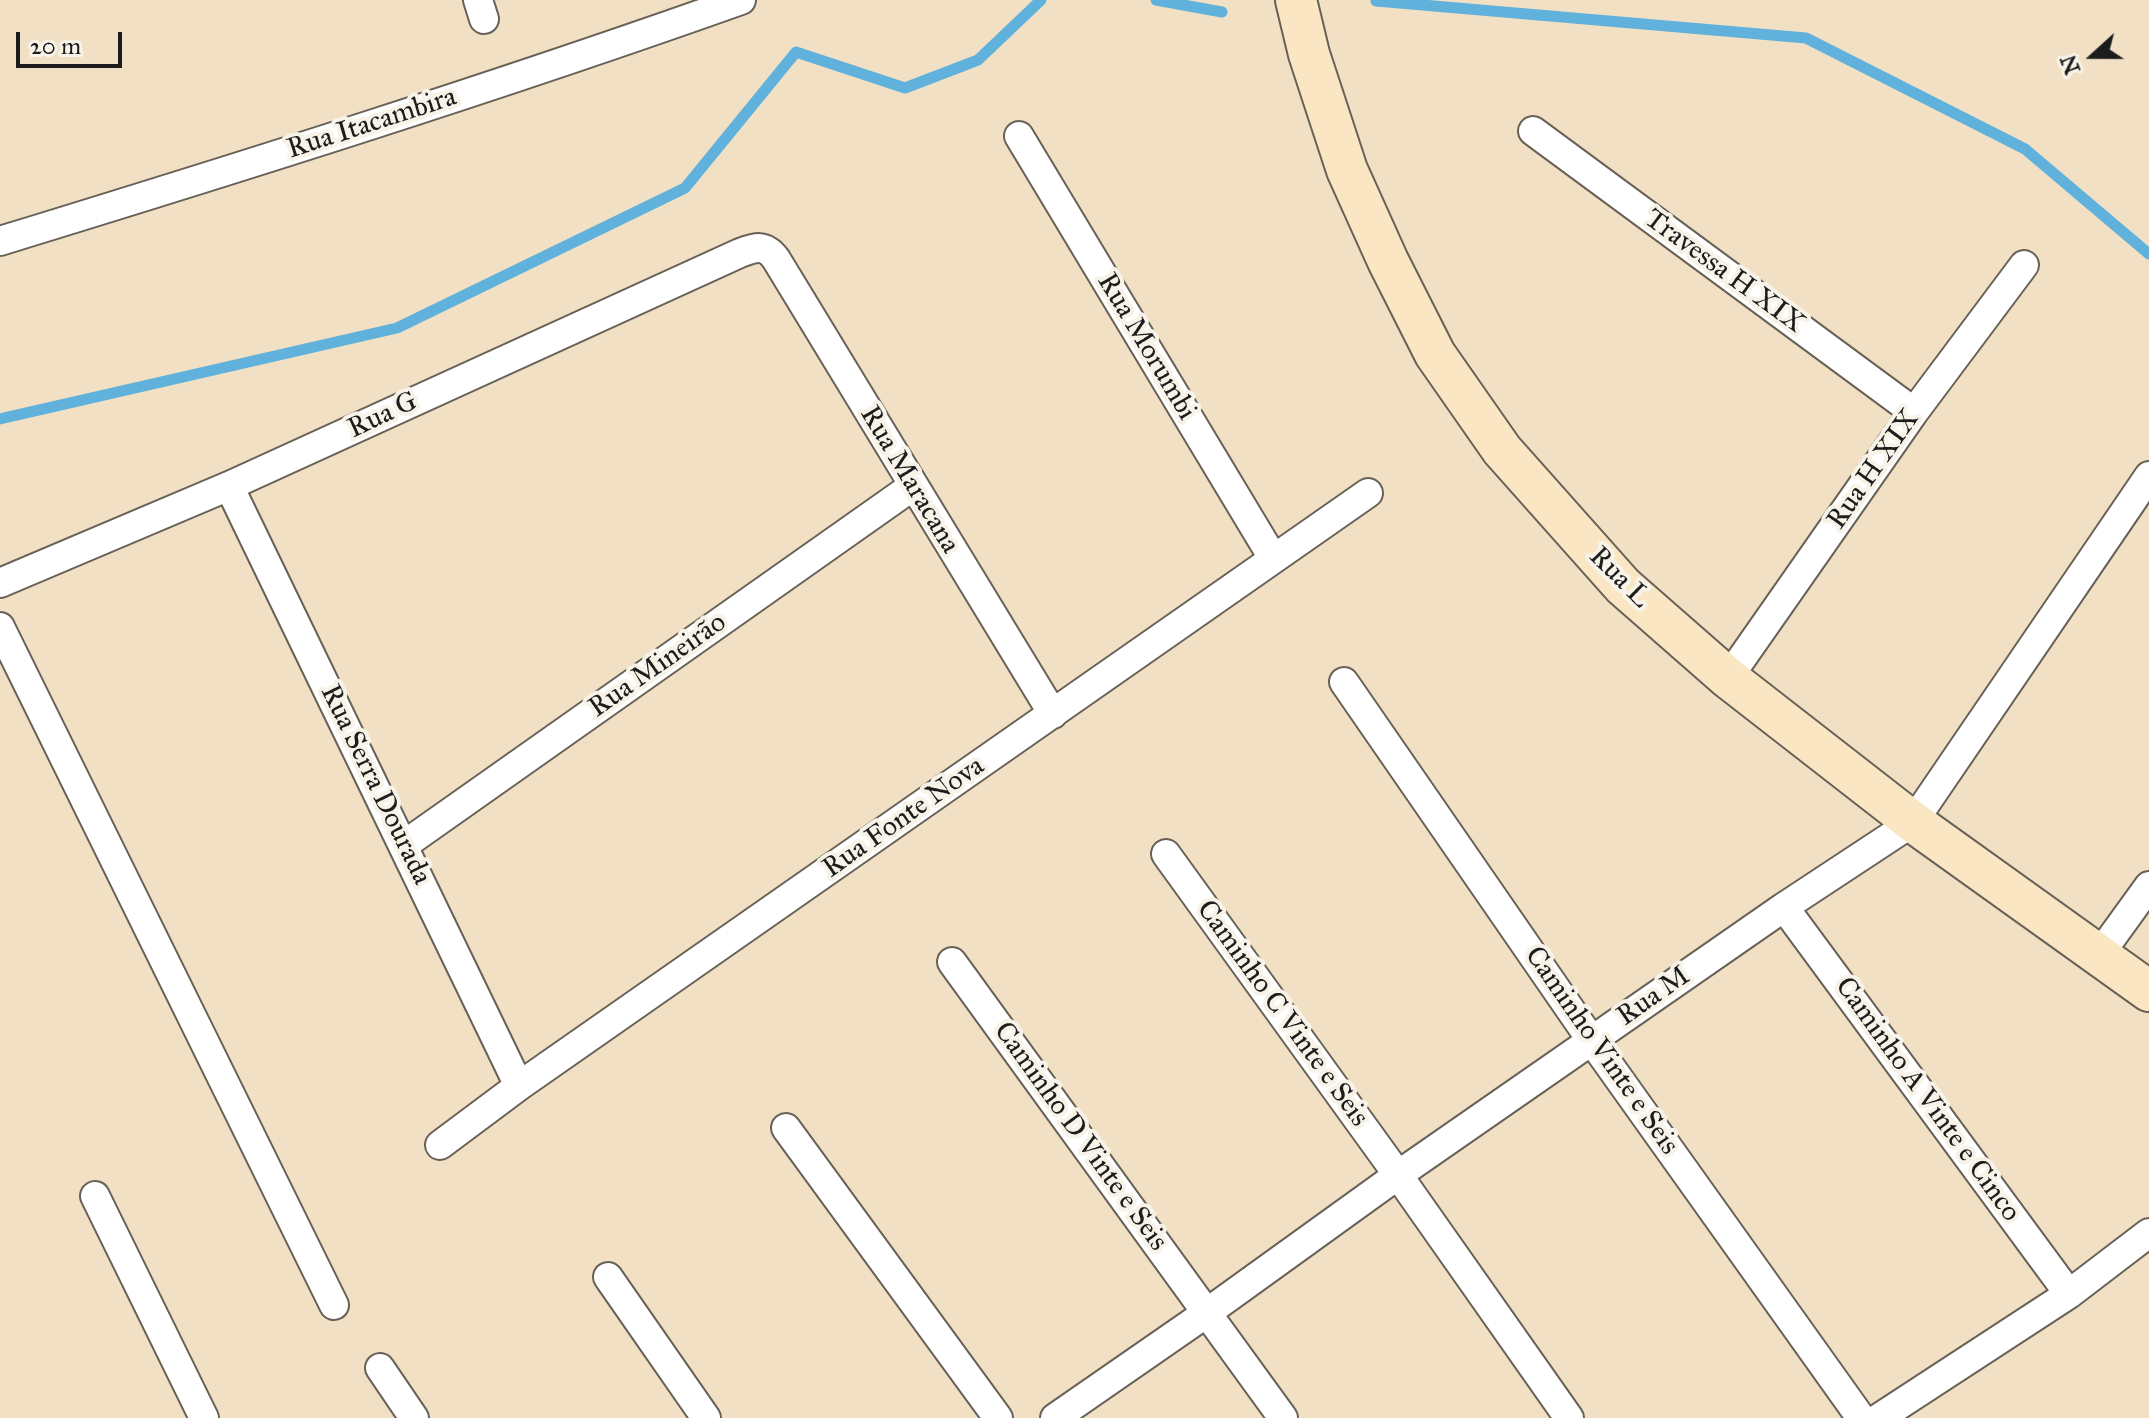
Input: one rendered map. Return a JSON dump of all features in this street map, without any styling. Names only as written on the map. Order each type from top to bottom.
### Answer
[{"type":"street","name":"Rua Itacambira","points":[[0,241],[284,153],[621,43],[741,0]]},
{"type":"street","name":"Rua L","points":[[1296,0],[1309,54],[1347,170],[1435,354],[1502,450],[1623,586],[1728,678],[1913,822],[2149,991]]},
{"type":"street","name":"Travessa H XIX","points":[[1533,131],[1914,412]]},
{"type":"street","name":"Rua Morumbi","points":[[1019,136],[1273,558]]},
{"type":"street","name":"Rua G","points":[[0,583],[229,486],[740,253],[765,248]]},
{"type":"street","name":"Rua Maracana","points":[[765,248],[776,259],[1053,714]]},
{"type":"street","name":"Rua H XIX","points":[[1728,678],[1914,412],[2024,265]]},
{"type":"street","name":"Rua M","points":[[1055,1418],[1398,1175],[1784,907],[1913,822],[2149,476]]},
{"type":"street","name":"Rua Serra Dourada","points":[[229,486],[519,1086]]},
{"type":"street","name":"Rua Mineirão","points":[[404,845],[913,486]]},
{"type":"street","name":"Rua Fonte Nova","points":[[440,1145],[519,1086],[1368,493]]},
{"type":"street","points":[[0,627],[334,1305]]},
{"type":"street","name":"Caminho Vinte e Seis","points":[[1344,682],[1592,1041],[1861,1418]]},
{"type":"street","name":"Caminho C Vinte e Seis","points":[[1166,854],[1569,1418]]},
{"type":"street","points":[[2099,955],[2149,886]]},
{"type":"street","name":"Caminho A Vinte e Cinco","points":[[1784,907],[2069,1294]]},
{"type":"street","name":"Caminho D Vinte e Seis","points":[[952,962],[1283,1418]]},
{"type":"street","points":[[786,1128],[998,1418]]},
{"type":"street","points":[[95,1196],[204,1418]]},
{"type":"street","points":[[1879,1418],[2069,1294],[2149,1233]]},
{"type":"street","points":[[608,1277],[706,1418]]},
{"type":"street","points":[[380,1368],[414,1418]]},
{"type":"waterway","points":[[0,419],[397,328],[685,188],[796,52],[905,88],[978,60],[1041,0]]},
{"type":"waterway","points":[[1156,0],[1222,12]]},
{"type":"waterway","points":[[1376,1],[1806,38],[2025,149],[2149,254]]}]
